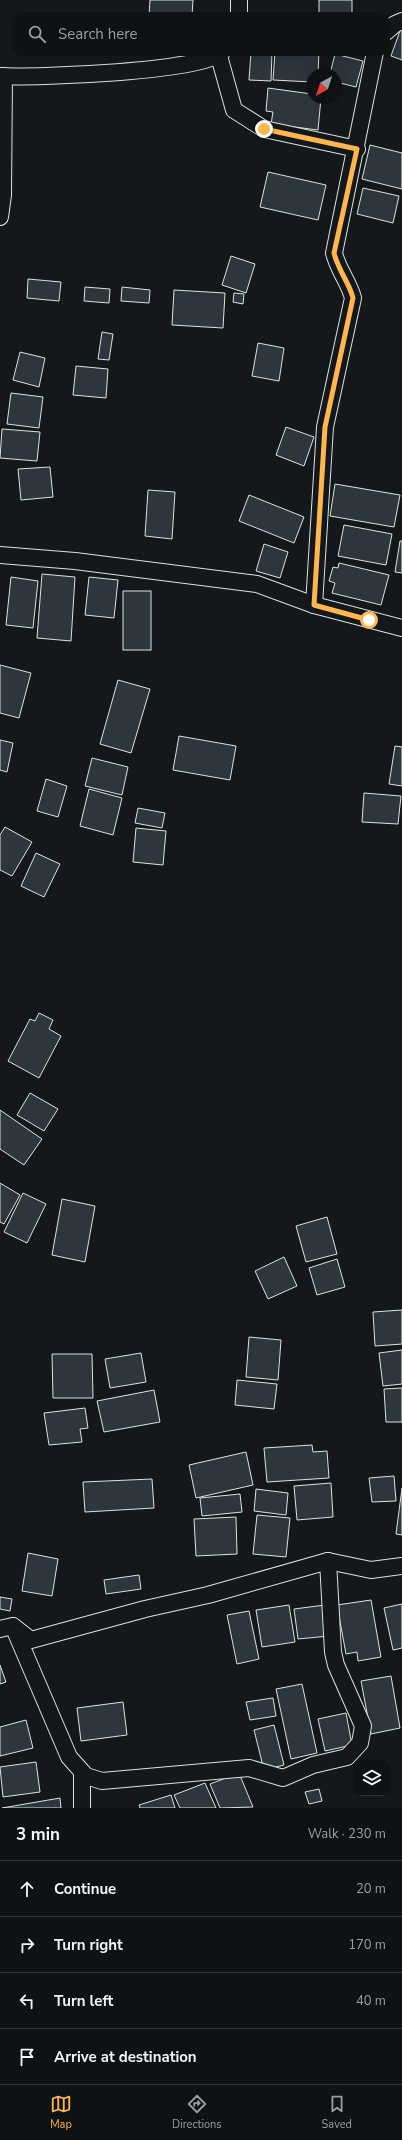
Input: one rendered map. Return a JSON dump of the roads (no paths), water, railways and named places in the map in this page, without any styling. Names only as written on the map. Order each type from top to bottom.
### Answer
[{"type":"street","points":[[239,0],[239,12]]},
{"type":"street","points":[[390,28],[402,21]]},
{"type":"street","points":[[0,217],[3,195],[2,76],[65,75],[134,70],[204,62],[217,56]]},
{"type":"street","points":[[221,56],[234,110],[264,129],[357,149]]},
{"type":"street","points":[[314,605],[325,427],[353,298],[350,285],[337,264],[334,253],[357,149],[374,56]]},
{"type":"street","points":[[0,555],[75,561],[257,584],[314,605],[402,628]]},
{"type":"street","points":[[7,1628],[31,1640],[145,1609],[208,1595],[328,1561],[371,1570],[402,1566]]},
{"type":"street","points":[[7,1628],[69,1758],[86,1776],[102,1781],[249,1768],[283,1778],[312,1765],[347,1757],[360,1742],[363,1726],[336,1665],[333,1652],[328,1561]]},
{"type":"street","points":[[82,1772],[82,1808]]}]
